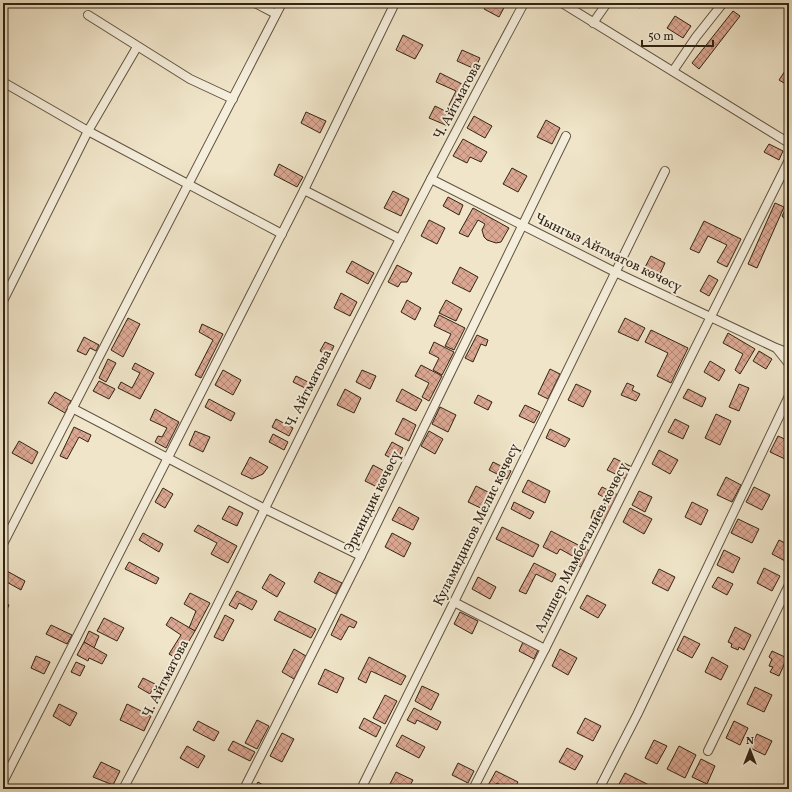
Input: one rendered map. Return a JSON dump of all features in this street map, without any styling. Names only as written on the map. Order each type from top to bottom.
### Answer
[{"type":"street","points":[[255,3],[276,14]]},
{"type":"street","points":[[3,544],[282,3]]},
{"type":"street","points":[[3,782],[282,234],[395,3]]},
{"type":"street","name":"Ч. Айтматова","points":[[123,789],[167,706],[400,239],[524,3]]},
{"type":"street","points":[[562,3],[789,143]]},
{"type":"street","points":[[593,23],[607,3]]},
{"type":"street","points":[[673,71],[696,37],[723,3]]},
{"type":"street","points":[[88,15],[190,79],[233,99]]},
{"type":"street","points":[[3,301],[88,131],[137,47]]},
{"type":"street","points":[[3,82],[88,131],[282,234]]},
{"type":"street","name":"Эркиндик көчөсү","points":[[244,789],[361,556],[566,136]]},
{"type":"street","name":"Алишер Мамбеталиев көчөсү","points":[[473,789],[545,650],[789,160]]},
{"type":"street","name":"Куламидинов Мелис көчөсү","points":[[361,789],[665,171]]},
{"type":"street","name":"Чынгыз Айтматов көчөсү","points":[[431,179],[615,272],[789,353]]},
{"type":"street","points":[[304,190],[400,239]]},
{"type":"street","name":"Чынгыз Айтматов көчөсү","points":[[776,348],[789,364]]},
{"type":"street","points":[[599,789],[637,715],[789,396]]},
{"type":"street","points":[[72,408],[264,509],[361,556]]},
{"type":"street","points":[[708,750],[789,586]]},
{"type":"street","points":[[454,602],[545,650]]},
{"type":"building","points":[[487,3],[506,4],[499,17],[484,9]]},
{"type":"building","points":[[632,3],[643,3],[640,8]]},
{"type":"building","points":[[733,11],[740,16],[699,69],[692,63]]},
{"type":"building","points":[[675,16],[691,26],[683,38],[667,28]]},
{"type":"building","points":[[403,35],[423,45],[415,59],[396,50]]},
{"type":"building","points":[[462,50],[480,58],[475,69],[457,61]]},
{"type":"building","points":[[787,68],[789,70],[789,86],[779,80]]},
{"type":"building","points":[[440,73],[468,87],[455,113],[447,109],[456,91],[436,82]]},
{"type":"building","points":[[435,106],[453,115],[448,126],[429,118]]},
{"type":"building","points":[[306,112],[326,121],[320,133],[301,123]]},
{"type":"building","points":[[474,116],[492,126],[485,138],[467,128]]},
{"type":"building","points":[[546,120],[560,128],[552,144],[537,137]]},
{"type":"building","points":[[463,139],[487,152],[481,162],[470,157],[467,163],[453,156]]},
{"type":"building","points":[[769,144],[783,151],[779,160],[764,152]]},
{"type":"building","points":[[279,164],[303,177],[297,187],[274,175]]},
{"type":"building","points":[[512,168],[527,176],[518,192],[503,184]]},
{"type":"building","points":[[393,191],[409,199],[401,216],[384,208]]},
{"type":"building","points":[[448,197],[463,205],[459,215],[443,206]]},
{"type":"building","points":[[775,203],[784,207],[757,268],[748,264]]},
{"type":"building","points":[[473,208],[509,228],[501,242],[496,243],[487,240],[484,237],[482,230],[485,224],[478,220],[468,237],[459,233]]},
{"type":"building","points":[[785,210],[789,212],[789,224],[782,216]]},
{"type":"building","points":[[429,220],[445,228],[437,244],[421,236]]},
{"type":"building","points":[[704,221],[741,239],[727,267],[717,262],[727,245],[708,236],[699,253],[690,249]]},
{"type":"building","points":[[651,256],[665,263],[659,276],[644,269]]},
{"type":"building","points":[[352,261],[374,273],[368,284],[346,272]]},
{"type":"building","points":[[397,265],[412,273],[407,282],[401,282],[398,287],[388,282]]},
{"type":"building","points":[[460,267],[478,277],[470,292],[452,283]]},
{"type":"building","points":[[709,275],[718,280],[709,296],[700,291]]},
{"type":"building","points":[[341,293],[357,302],[350,316],[334,308]]},
{"type":"building","points":[[407,300],[421,308],[415,320],[401,312]]},
{"type":"building","points":[[446,300],[462,309],[456,321],[439,313]]},
{"type":"building","points":[[439,315],[465,328],[454,350],[445,346],[451,334],[434,326]]},
{"type":"building","points":[[128,318],[140,324],[123,357],[111,350]]},
{"type":"building","points":[[625,318],[645,328],[638,341],[618,332]]},
{"type":"building","points":[[202,324],[223,334],[201,378],[195,375],[213,340],[199,332]]},
{"type":"building","points":[[651,330],[688,348],[671,383],[657,376],[668,353],[645,342]]},
{"type":"building","points":[[728,333],[755,349],[740,374],[735,370],[743,354],[723,343]]},
{"type":"building","points":[[477,335],[488,340],[486,346],[481,344],[473,362],[465,358]]},
{"type":"building","points":[[84,337],[99,345],[96,351],[90,348],[86,355],[77,351]]},
{"type":"building","points":[[325,342],[334,346],[329,356],[320,351]]},
{"type":"building","points":[[434,342],[454,352],[442,375],[433,370],[439,358],[429,353]]},
{"type":"building","points":[[759,351],[772,359],[766,369],[753,361]]},
{"type":"building","points":[[108,359],[116,363],[106,382],[99,378]]},
{"type":"building","points":[[710,361],[725,370],[719,381],[704,372]]},
{"type":"building","points":[[135,363],[154,373],[140,399],[118,388],[121,382],[132,388],[140,373],[132,369]]},
{"type":"building","points":[[421,365],[442,376],[429,401],[422,397],[429,383],[415,376]]},
{"type":"building","points":[[550,369],[560,374],[548,399],[538,394]]},
{"type":"building","points":[[223,370],[241,380],[233,395],[215,385]]},
{"type":"building","points":[[362,370],[376,376],[370,389],[356,382]]},
{"type":"building","points":[[296,376],[314,385],[311,391],[293,382]]},
{"type":"building","points":[[99,381],[115,389],[109,399],[93,391]]},
{"type":"building","points":[[627,383],[634,386],[632,390],[640,394],[636,401],[621,395]]},
{"type":"building","points":[[576,384],[591,391],[583,407],[568,400]]},
{"type":"building","points":[[739,384],[749,388],[739,411],[729,407]]},
{"type":"building","points":[[345,389],[361,398],[354,413],[337,405]]},
{"type":"building","points":[[402,389],[422,400],[416,411],[396,401]]},
{"type":"building","points":[[688,389],[706,398],[702,407],[683,398]]},
{"type":"building","points":[[55,392],[71,401],[65,413],[48,403]]},
{"type":"building","points":[[478,395],[492,402],[488,410],[474,403]]},
{"type":"building","points":[[209,399],[235,413],[231,421],[205,407]]},
{"type":"building","points":[[525,405],[540,412],[534,423],[519,416]]},
{"type":"building","points":[[440,407],[456,415],[448,432],[432,424]]},
{"type":"building","points":[[155,409],[179,422],[166,448],[155,442],[158,436],[162,437],[167,428],[150,420]]},
{"type":"building","points":[[716,414],[731,421],[720,445],[705,438]]},
{"type":"building","points":[[403,418],[416,425],[409,441],[395,434]]},
{"type":"building","points":[[276,419],[293,428],[289,436],[272,427]]},
{"type":"building","points":[[675,419],[689,426],[683,439],[668,432]]},
{"type":"building","points":[[74,427],[91,435],[88,442],[79,437],[67,459],[60,456]]},
{"type":"building","points":[[550,429],[570,439],[565,447],[546,438]]},
{"type":"building","points":[[195,431],[210,437],[203,452],[189,445]]},
{"type":"building","points":[[429,431],[443,439],[435,454],[421,446]]},
{"type":"building","points":[[273,434],[288,442],[284,450],[269,442]]},
{"type":"building","points":[[778,436],[789,441],[789,456],[787,460],[770,452]]},
{"type":"building","points":[[19,441],[38,452],[32,464],[12,453]]},
{"type":"building","points":[[392,442],[403,448],[397,461],[385,455]]},
{"type":"building","points":[[659,450],[678,460],[670,474],[652,464]]},
{"type":"building","points":[[250,457],[268,467],[263,474],[252,479],[241,474]]},
{"type":"building","points":[[614,458],[632,467],[626,479],[607,470]]},
{"type":"building","points":[[493,462],[511,471],[507,479],[489,470]]},
{"type":"building","points":[[373,465],[388,473],[379,488],[365,481]]},
{"type":"building","points":[[726,477],[741,485],[732,502],[717,495]]},
{"type":"building","points":[[528,480],[550,491],[545,503],[522,492]]},
{"type":"building","points":[[476,486],[494,495],[487,511],[468,502]]},
{"type":"building","points":[[602,487],[618,495],[604,524],[591,518],[594,510],[600,513],[607,499],[598,494]]},
{"type":"building","points":[[754,487],[770,495],[762,510],[746,502]]},
{"type":"building","points":[[163,488],[173,494],[165,508],[155,502]]},
{"type":"building","points":[[639,491],[652,497],[645,512],[632,505]]},
{"type":"building","points":[[514,502],[534,512],[530,519],[511,509]]},
{"type":"building","points":[[692,502],[708,510],[701,525],[685,517]]},
{"type":"building","points":[[229,506],[243,513],[237,526],[222,519]]},
{"type":"building","points":[[399,507],[419,518],[413,530],[392,520]]},
{"type":"building","points":[[630,508],[652,519],[644,534],[623,522]]},
{"type":"building","points":[[738,519],[759,529],[752,543],[731,533]]},
{"type":"building","points":[[198,525],[237,546],[228,563],[211,554],[217,543],[194,531]]},
{"type":"building","points":[[502,527],[539,545],[533,557],[496,539]]},
{"type":"building","points":[[551,531],[590,551],[581,567],[575,564],[578,559],[560,549],[557,554],[543,547]]},
{"type":"building","points":[[143,533],[163,544],[159,552],[139,540]]},
{"type":"building","points":[[392,533],[411,543],[404,557],[385,547]]},
{"type":"building","points":[[779,540],[789,545],[789,559],[787,562],[772,554]]},
{"type":"building","points":[[724,550],[740,558],[733,573],[717,565]]},
{"type":"building","points":[[129,562],[159,578],[156,584],[125,569]]},
{"type":"building","points":[[534,563],[556,574],[552,582],[536,574],[526,594],[519,591]]},
{"type":"building","points":[[764,568],[780,576],[772,591],[757,583]]},
{"type":"building","points":[[659,569],[675,577],[668,591],[652,583]]},
{"type":"building","points":[[5,570],[25,581],[21,590],[3,580]]},
{"type":"building","points":[[319,572],[342,583],[336,594],[314,582]]},
{"type":"building","points":[[270,574],[285,583],[277,597],[262,588]]},
{"type":"building","points":[[478,577],[496,587],[490,599],[472,589]]},
{"type":"building","points":[[718,577],[733,584],[727,595],[712,587]]},
{"type":"building","points":[[237,591],[257,601],[252,610],[239,603],[236,609],[229,605]]},
{"type":"building","points":[[190,593],[210,603],[195,631],[189,628],[196,611],[184,604]]},
{"type":"building","points":[[587,595],[606,605],[598,618],[580,608]]},
{"type":"building","points":[[3,602],[9,605],[4,616],[3,616]]},
{"type":"building","points":[[279,611],[316,629],[311,638],[274,620]]},
{"type":"building","points":[[460,612],[478,621],[472,634],[454,624]]},
{"type":"building","points":[[341,614],[357,622],[354,628],[349,626],[341,640],[331,635]]},
{"type":"building","points":[[225,615],[234,620],[223,641],[214,637]]},
{"type":"building","points":[[171,617],[195,631],[178,659],[169,654],[181,635],[166,625]]},
{"type":"building","points":[[104,618],[124,628],[117,641],[97,631]]},
{"type":"building","points":[[51,625],[72,635],[67,644],[46,634]]},
{"type":"building","points":[[735,627],[751,635],[744,650],[739,647],[738,650],[731,647],[732,644],[728,642]]},
{"type":"building","points":[[89,631],[99,636],[94,648],[84,642]]},
{"type":"building","points":[[684,636],[700,644],[692,658],[677,650]]},
{"type":"building","points":[[84,642],[107,655],[102,664],[89,658],[88,661],[77,655]]},
{"type":"building","points":[[523,642],[538,650],[534,659],[519,651]]},
{"type":"building","points":[[294,649],[306,656],[294,679],[282,672]]},
{"type":"building","points":[[560,649],[577,658],[568,675],[552,666]]},
{"type":"building","points":[[772,651],[787,658],[779,676],[770,672],[773,667],[769,666],[772,659],[769,657]]},
{"type":"building","points":[[36,656],[50,662],[44,674],[31,668]]},
{"type":"building","points":[[369,657],[406,676],[401,685],[371,671],[366,683],[358,679]]},
{"type":"building","points":[[712,657],[728,666],[721,680],[705,672]]},
{"type":"building","points":[[76,662],[85,666],[80,676],[71,672]]},
{"type":"building","points":[[325,669],[344,678],[337,693],[318,684]]},
{"type":"building","points":[[143,678],[155,684],[150,694],[138,687]]},
{"type":"building","points":[[422,686],[439,694],[431,710],[415,701]]},
{"type":"building","points":[[755,687],[772,695],[764,712],[747,704]]},
{"type":"building","points":[[385,695],[397,701],[385,724],[373,718]]},
{"type":"building","points":[[59,704],[77,713],[70,726],[53,716]]},
{"type":"building","points":[[127,704],[151,716],[144,731],[120,720]]},
{"type":"building","points":[[414,708],[441,722],[437,730],[417,720],[415,724],[407,720]]},
{"type":"building","points":[[364,718],[381,727],[376,737],[359,728]]},
{"type":"building","points":[[585,718],[601,726],[593,741],[577,733]]},
{"type":"building","points":[[257,720],[269,726],[257,749],[245,743]]},
{"type":"building","points":[[198,721],[219,732],[214,741],[193,730]]},
{"type":"building","points":[[734,721],[748,728],[740,745],[726,738]]},
{"type":"building","points":[[282,733],[294,739],[282,762],[270,756]]},
{"type":"building","points":[[757,734],[772,741],[765,755],[750,748]]},
{"type":"building","points":[[402,735],[425,747],[419,758],[396,746]]},
{"type":"building","points":[[654,740],[667,746],[657,764],[645,758]]},
{"type":"building","points":[[233,741],[255,752],[250,761],[228,750]]},
{"type":"building","points":[[187,746],[205,756],[198,768],[180,758]]},
{"type":"building","points":[[679,746],[696,755],[685,778],[667,769]]},
{"type":"building","points":[[567,748],[583,756],[575,770],[559,762]]},
{"type":"building","points":[[701,759],[715,766],[707,784],[692,777]]},
{"type":"building","points":[[101,762],[120,771],[113,785],[93,777]]},
{"type":"building","points":[[458,763],[474,771],[468,783],[452,775]]},
{"type":"building","points":[[496,771],[518,782],[514,789],[508,789],[497,783],[494,789],[486,789]]},
{"type":"building","points":[[396,772],[413,780],[408,789],[388,788]]},
{"type":"building","points":[[625,773],[657,789],[647,789],[641,786],[639,789],[617,788]]},
{"type":"building","points":[[258,782],[270,789],[254,789]]}]
